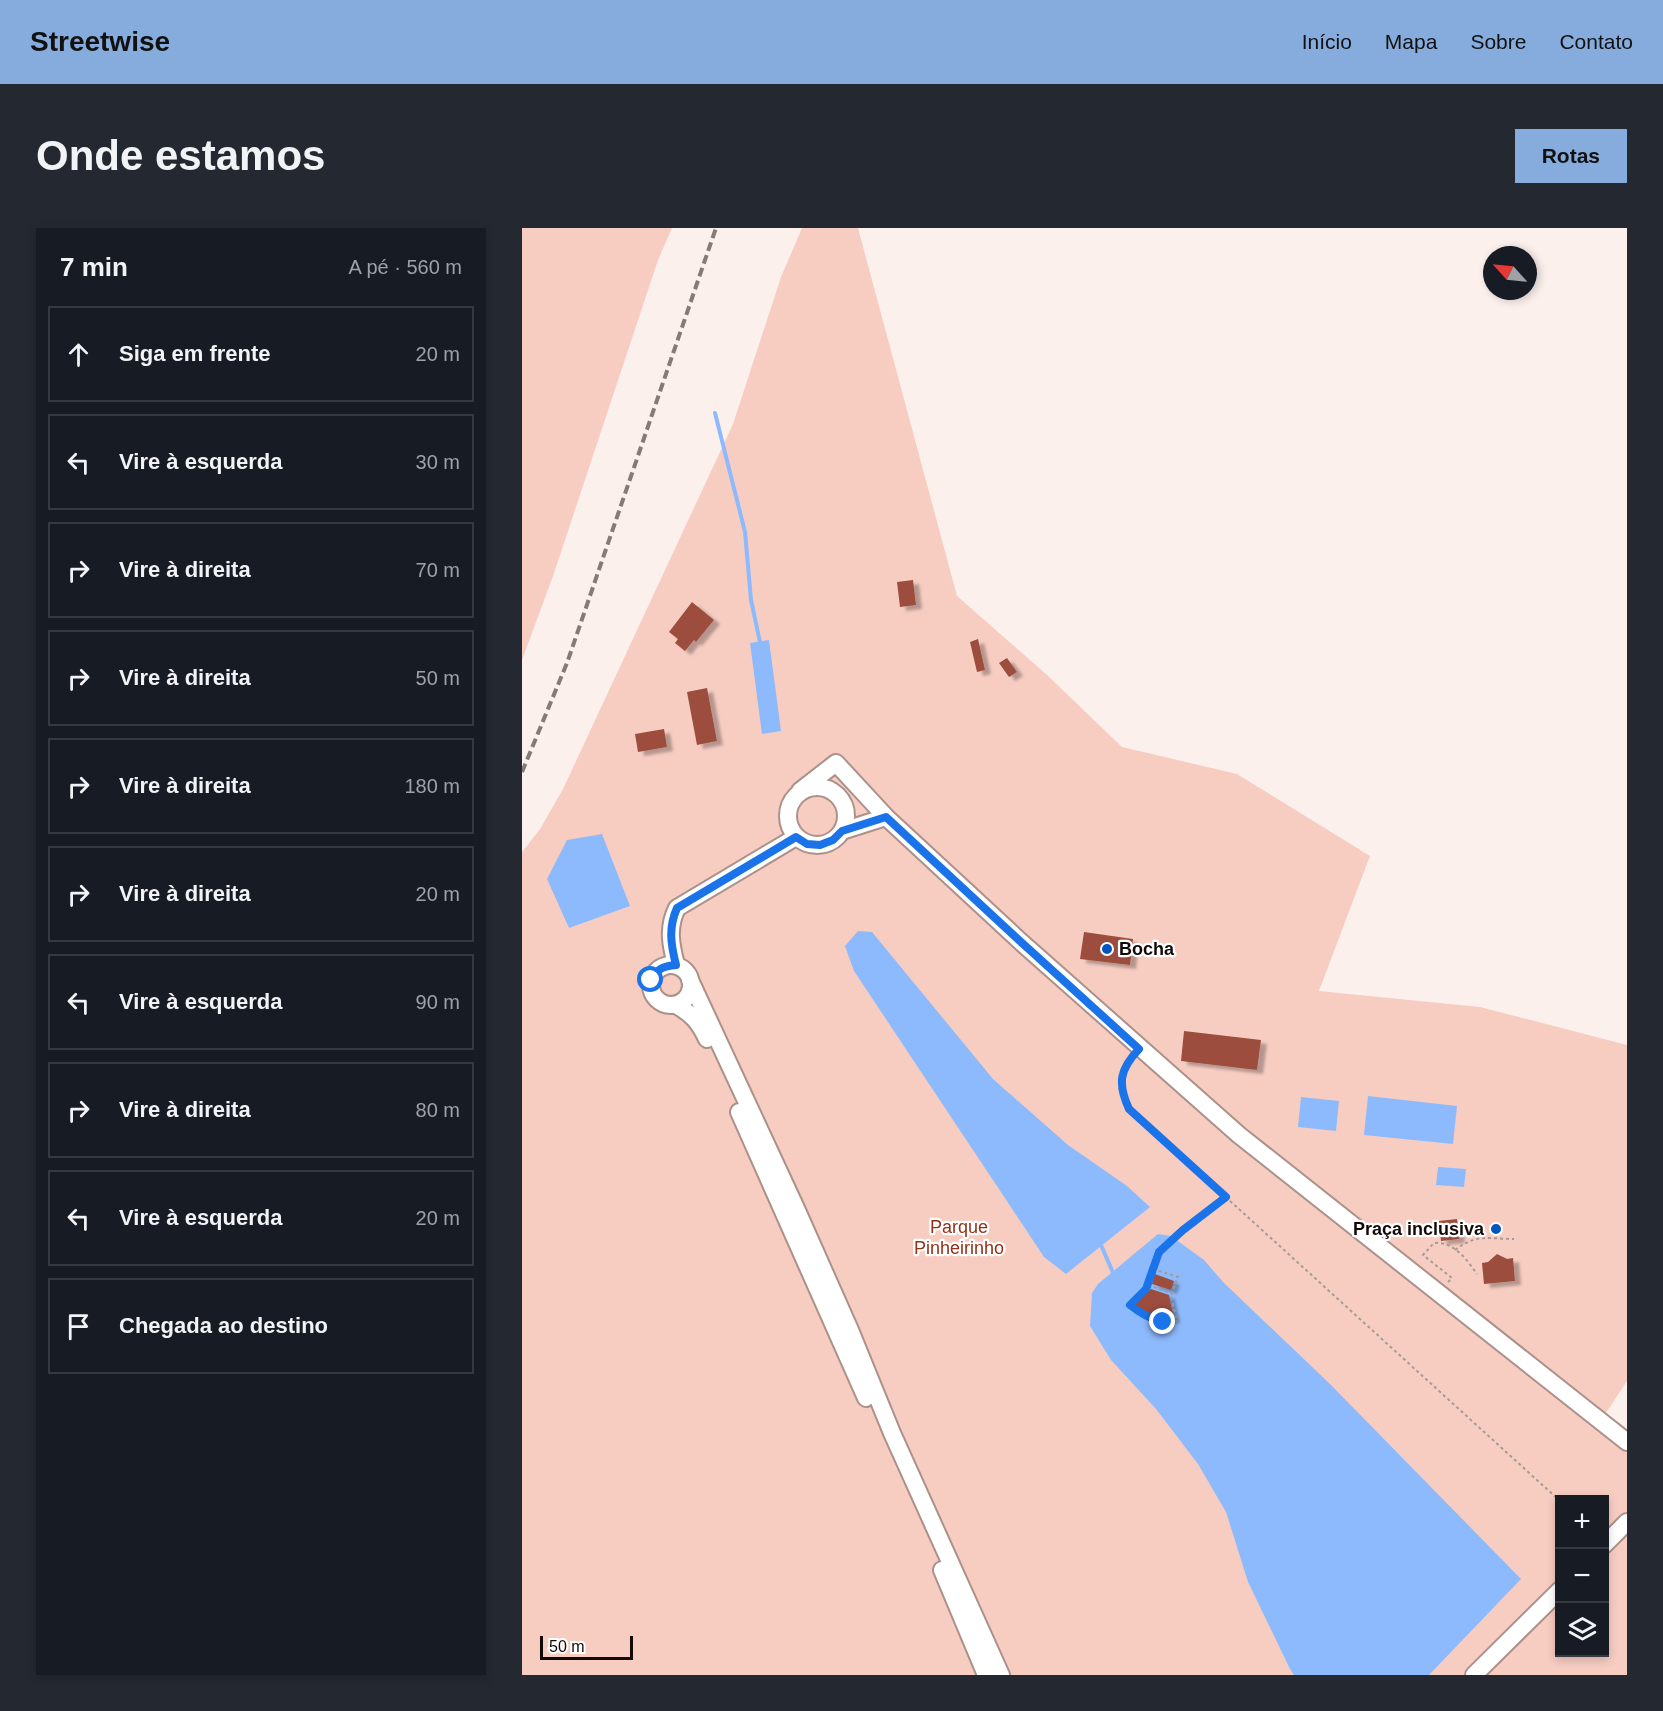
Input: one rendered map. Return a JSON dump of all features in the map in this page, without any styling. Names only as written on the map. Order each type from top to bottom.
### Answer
[{"type":"lane","points":[[886,817],[842,831],[833,840],[820,845],[807,844],[796,837],[789,826],[787,813],[791,801],[800,791],[836,763],[886,817],[1021,942],[1239,1136],[1627,1442]]},
{"type":"lane","points":[[800,791],[813,786],[826,788],[837,794],[844,805],[846,818],[842,831]]},
{"type":"lane","points":[[676,965],[670,935],[672,918],[677,908],[796,837]]},
{"type":"lane","points":[[690,980],[691,990],[685,1000],[676,1005],[666,1005],[657,1000],[651,991],[651,980],[656,971],[665,966],[676,965],[685,971],[690,980],[795,1206],[892,1433],[1001,1675]]},
{"type":"lane","points":[[676,1005],[699,1022],[986,1675]]},
{"type":"lane","points":[[1609,1541],[1627,1522]]},
{"type":"lane","points":[[1474,1675],[1555,1595]]},
{"type":"path","points":[[1139,1049],[1128,1061],[1121,1079],[1124,1098],[1129,1109],[1555,1496]]},
{"type":"path","points":[[1153,1269],[1178,1277],[1172,1293],[1177,1321],[1163,1322],[1151,1319],[1140,1314],[1130,1305],[1146,1289],[1148,1285],[1153,1269],[1159,1252],[1226,1197]]},
{"type":"path","points":[[1455,1250],[1467,1240],[1475,1238],[1514,1239]]},
{"type":"path","points":[[1439,1294],[1452,1278],[1423,1255],[1434,1243],[1447,1245],[1455,1250],[1469,1262],[1477,1274]]},
{"type":"path","points":[[1148,1285],[1172,1293]]},
{"type":"green space","points":[[522,228],[672,228],[658,260],[553,576],[522,660]]},
{"type":"green space","name":"Parque Pinheirinho","points":[[802,228],[858,228],[957,596],[1046,674],[1122,747],[1237,774],[1370,856],[1319,991],[1480,1007],[1627,1045],[1627,1381],[1606,1413],[1627,1429],[1627,1675],[522,1675],[522,852],[540,829],[563,789],[733,424],[781,277]]},
{"type":"water","points":[[769,640],[781,731],[762,734],[750,643]]},
{"type":"water","points":[[602,834],[630,906],[569,928],[547,879],[567,840]]},
{"type":"water","points":[[858,931],[872,932],[993,1079],[1068,1145],[1127,1186],[1150,1207],[1066,1274],[1044,1257],[854,971],[845,946]]},
{"type":"water","points":[[1368,1096],[1457,1106],[1453,1144],[1364,1135]]},
{"type":"water","points":[[1301,1097],[1339,1101],[1336,1131],[1298,1127]]},
{"type":"water","points":[[1438,1167],[1466,1169],[1464,1187],[1436,1185]]},
{"type":"water","points":[[1158,1234],[1171,1236],[1204,1260],[1224,1283],[1330,1384],[1521,1579],[1429,1675],[1294,1675],[1290,1669],[1248,1582],[1226,1512],[1198,1464],[1156,1409],[1111,1360],[1090,1326],[1092,1293],[1098,1284]]},
{"type":"building","points":[[913,580],[916,605],[900,607],[897,582]]},
{"type":"building","points":[[692,602],[714,620],[696,642],[694,640],[685,651],[675,643],[678,639],[669,632]]},
{"type":"building","points":[[978,639],[985,670],[977,672],[970,642]]},
{"type":"building","points":[[1007,658],[1017,672],[1009,677],[999,663]]},
{"type":"building","points":[[707,688],[717,741],[697,745],[687,692]]},
{"type":"building","points":[[664,729],[667,747],[638,752],[635,734]]},
{"type":"building","name":"Bocha","points":[[1084,932],[1133,939],[1130,965],[1080,959]]},
{"type":"building","points":[[1184,1031],[1261,1040],[1257,1070],[1181,1061]]},
{"type":"building","points":[[1457,1219],[1459,1239],[1441,1241],[1439,1221]]},
{"type":"building","points":[[1497,1254],[1507,1259],[1513,1258],[1515,1281],[1484,1284],[1482,1263],[1488,1262]]},
{"type":"building","points":[[1155,1274],[1174,1281],[1171,1290],[1152,1284]]},
{"type":"building","points":[[1151,1289],[1169,1295],[1174,1319],[1159,1320],[1149,1317],[1133,1304]]},
{"type":"waterway","points":[[715,413],[745,532],[751,600],[760,642]]},
{"type":"waterway","points":[[1101,1245],[1114,1275]]},
{"type":"railway","points":[[522,772],[567,663],[716,228]]},
{"type":"place","name":"Bocha","points":[[1107,949]]},
{"type":"place","name":"Praça inclusiva","points":[[1496,1229]]},
{"type":"route","points":[[651,980],[656,971],[665,966],[676,965],[670,927],[677,908],[796,837],[807,844],[820,845],[833,840],[842,831],[886,817],[1139,1049],[1128,1061],[1121,1079],[1124,1098],[1129,1109],[1226,1197],[1159,1252],[1146,1289],[1130,1305],[1140,1314],[1163,1322]]}]
